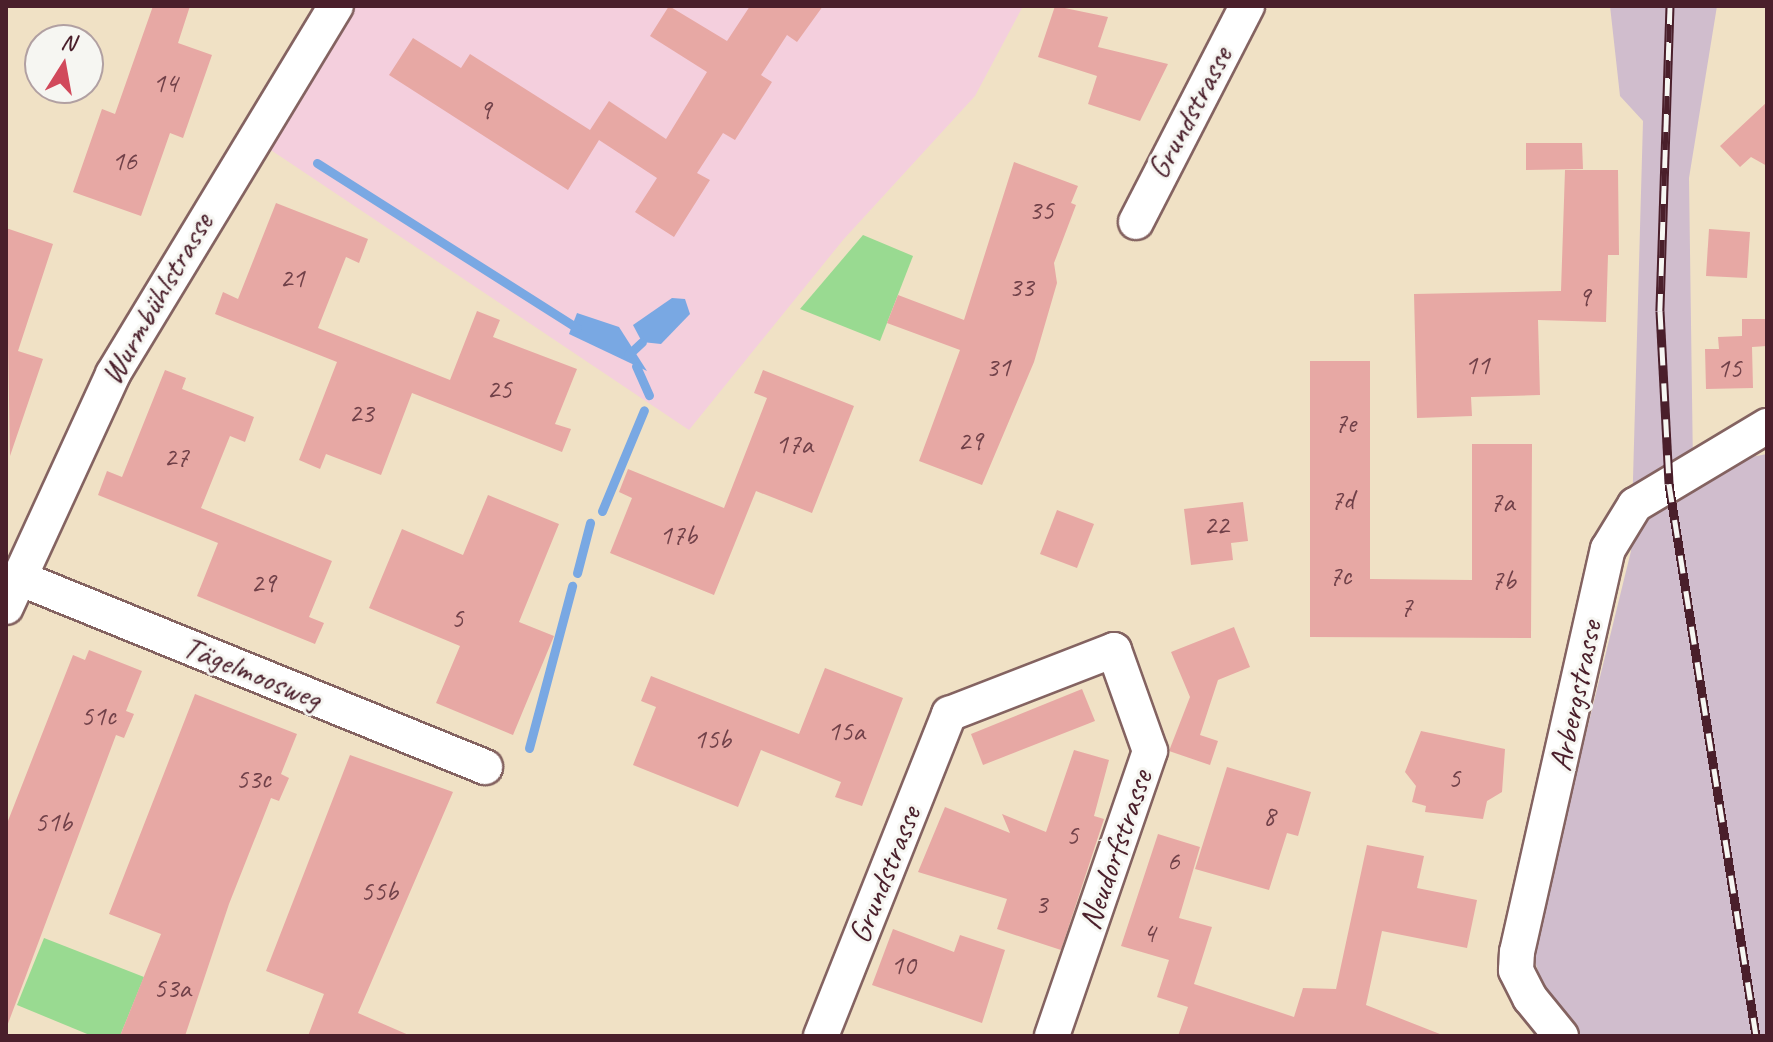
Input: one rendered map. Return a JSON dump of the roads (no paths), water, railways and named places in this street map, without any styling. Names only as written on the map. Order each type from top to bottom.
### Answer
[{"type":"street","name":"Wurmbühlstrasse","points":[[12,593],[113,374],[336,6]]},
{"type":"street","name":"Grundstrasse","points":[[1136,222],[1247,6]]},
{"type":"street","name":"Arbergstrasse","points":[[1556,1034],[1530,998],[1516,970],[1517,952],[1608,549],[1635,505],[1767,426]]},
{"type":"street","name":"Tägelmoosweg","points":[[12,593],[485,767]]},
{"type":"street","name":"Neudorfstrasse","points":[[949,714],[1114,650],[1146,732],[1150,751],[1052,1036]]},
{"type":"street","name":"Grundstrasse","points":[[821,1036],[949,714]]},
{"type":"water","points":[[672,298],[685,299],[690,314],[661,344],[642,342],[633,325]]},
{"type":"water","points":[[577,313],[619,327],[647,371],[569,334]]},
{"type":"waterway","points":[[317,163],[577,328]]},
{"type":"waterway","points":[[628,355],[642,342]]},
{"type":"waterway","points":[[636,366],[649,395]]},
{"type":"waterway","points":[[602,511],[644,410]]},
{"type":"waterway","points":[[577,573],[590,523]]},
{"type":"waterway","points":[[529,748],[572,586]]},
{"type":"railway","points":[[1670,6],[1660,311],[1669,484],[1756,1036]]}]
